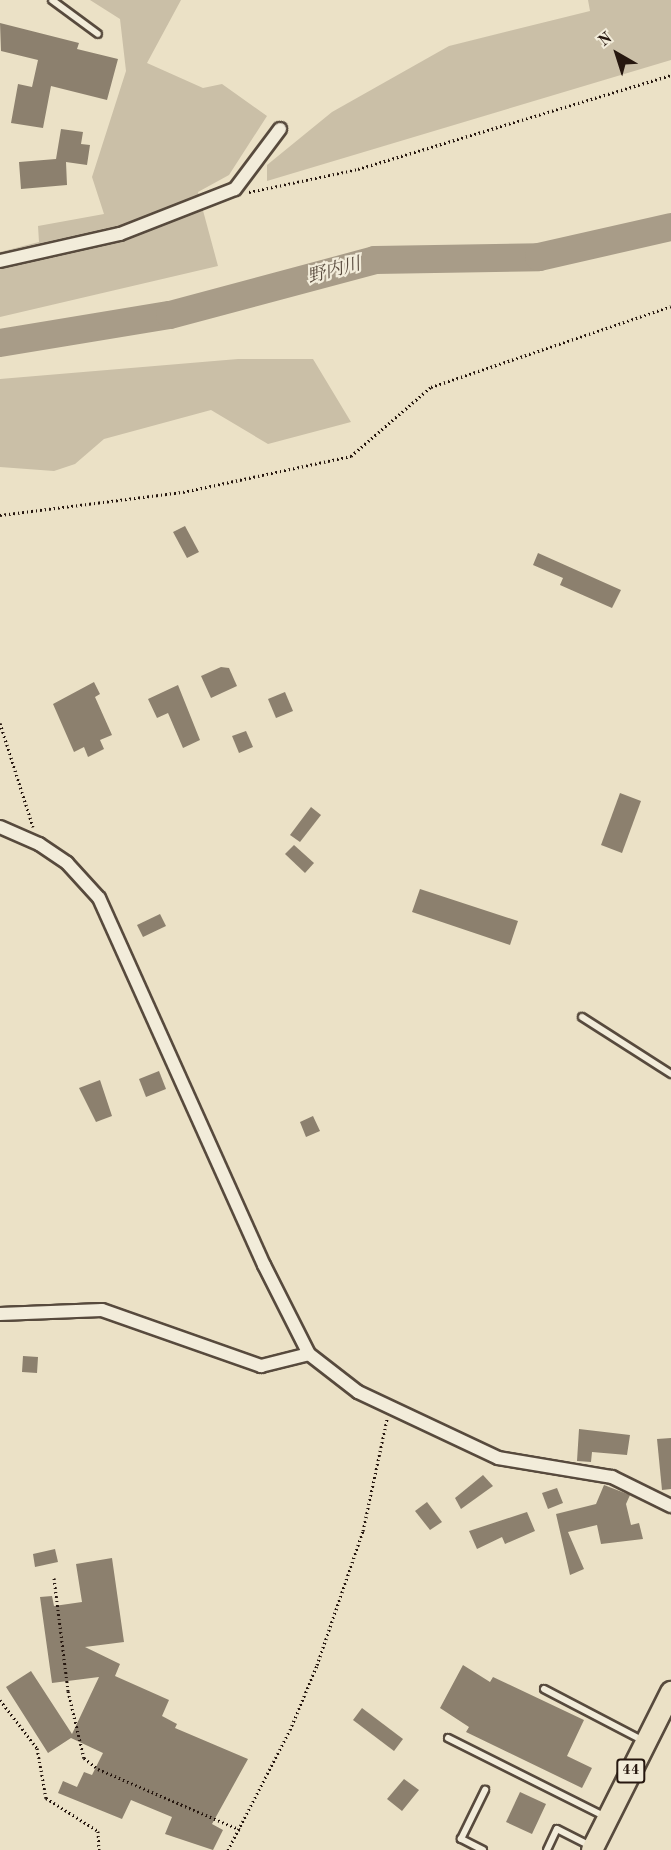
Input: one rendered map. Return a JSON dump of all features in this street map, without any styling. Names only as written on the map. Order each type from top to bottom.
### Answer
[{"type":"main road","name":"44","points":[[592,1849],[671,1692]]},
{"type":"street","points":[[0,261],[120,234],[235,189],[280,129]]},
{"type":"street","points":[[0,827],[39,844],[67,863],[99,898],[264,1265],[309,1354],[358,1392],[498,1458],[612,1477],[671,1506]]},
{"type":"street","points":[[0,1314],[102,1310],[261,1366],[309,1354]]},
{"type":"lane","points":[[52,0],[98,34]]},
{"type":"lane","points":[[582,1017],[671,1074]]},
{"type":"lane","points":[[544,1689],[646,1742]]},
{"type":"lane","points":[[448,1738],[608,1818]]},
{"type":"lane","points":[[483,1850],[461,1839],[485,1790]]},
{"type":"lane","points":[[547,1850],[557,1829],[592,1849]]},
{"type":"path","points":[[235,189],[252,193],[358,170],[671,75]]},
{"type":"path","points":[[0,515],[183,492],[351,456],[431,387],[671,306]]},
{"type":"path","points":[[0,723],[39,844]]},
{"type":"path","points":[[228,1850],[241,1830],[317,1665],[363,1530],[389,1408]]},
{"type":"path","points":[[54,1578],[68,1692],[84,1758],[98,1769],[241,1830]]},
{"type":"path","points":[[0,1700],[37,1748],[46,1798],[98,1832],[99,1850]]},
{"type":"shaded area","points":[[90,0],[181,0],[147,63],[203,88],[222,84],[267,116],[229,175],[198,192],[218,266],[0,317],[0,252],[39,242],[38,226],[104,214],[92,177],[126,71],[120,19]]},
{"type":"shaded area","points":[[588,0],[671,0],[671,60],[267,181],[267,165],[332,112],[449,46],[590,11]]},
{"type":"shaded area","points":[[238,359],[313,359],[351,422],[268,444],[211,410],[104,439],[75,464],[54,471],[0,467],[0,379]]},
{"type":"building","points":[[0,23],[79,43],[77,49],[118,59],[107,100],[51,86],[43,128],[11,123],[18,84],[32,87],[38,60],[1,51]]},
{"type":"building","points":[[61,129],[83,132],[81,144],[90,145],[87,165],[66,162],[67,185],[21,189],[19,162],[56,159]]},
{"type":"building","points":[[185,526],[199,552],[187,558],[173,532]]},
{"type":"building","points":[[538,553],[621,590],[612,608],[560,585],[563,578],[533,565]]},
{"type":"building","points":[[221,667],[229,668],[237,686],[211,698],[201,676]]},
{"type":"building","points":[[94,682],[100,694],[95,697],[112,735],[100,740],[104,749],[88,757],[84,747],[74,752],[53,704]]},
{"type":"building","points":[[178,685],[200,740],[183,748],[168,713],[157,718],[148,699]]},
{"type":"building","points":[[285,692],[293,711],[276,718],[268,699]]},
{"type":"building","points":[[246,731],[253,747],[239,753],[232,736]]},
{"type":"building","points":[[620,793],[641,801],[622,853],[601,845]]},
{"type":"building","points":[[311,807],[321,815],[300,842],[290,835]]},
{"type":"building","points":[[294,845],[314,863],[305,873],[285,854]]},
{"type":"building","points":[[420,889],[518,921],[510,945],[412,912]]},
{"type":"building","points":[[160,914],[166,926],[143,937],[137,925]]},
{"type":"building","points":[[159,1071],[166,1089],[146,1097],[139,1079]]},
{"type":"building","points":[[100,1080],[112,1116],[96,1122],[79,1088]]},
{"type":"building","points":[[313,1116],[320,1131],[306,1137],[300,1122]]},
{"type":"building","points":[[23,1356],[38,1357],[37,1373],[22,1372]]},
{"type":"building","points":[[579,1429],[630,1435],[627,1455],[592,1452],[591,1462],[577,1461]]},
{"type":"building","points":[[671,1438],[671,1489],[662,1490],[657,1439]]},
{"type":"building","points":[[483,1475],[493,1486],[461,1509],[455,1498]]},
{"type":"building","points":[[604,1485],[630,1495],[626,1504],[631,1525],[639,1523],[643,1539],[601,1544],[597,1525],[568,1532],[584,1569],[570,1575],[556,1514],[596,1504]]},
{"type":"building","points":[[557,1488],[563,1503],[548,1509],[542,1493]]},
{"type":"building","points":[[427,1502],[442,1522],[430,1530],[415,1511]]},
{"type":"building","points":[[527,1512],[535,1531],[505,1544],[502,1537],[477,1549],[469,1531]]},
{"type":"building","points":[[55,1549],[58,1562],[35,1567],[33,1554]]},
{"type":"building","points":[[112,1558],[124,1642],[85,1647],[120,1664],[115,1676],[169,1700],[162,1716],[177,1724],[175,1728],[248,1759],[212,1824],[223,1830],[213,1850],[165,1834],[172,1817],[131,1800],[122,1819],[58,1793],[63,1781],[77,1787],[84,1772],[92,1775],[103,1753],[71,1738],[48,1753],[6,1687],[31,1671],[72,1734],[99,1677],[52,1683],[40,1597],[52,1596],[54,1606],[82,1602],[76,1564]]},
{"type":"building","points":[[463,1665],[490,1682],[493,1677],[584,1720],[567,1756],[592,1768],[582,1788],[466,1732],[469,1727],[440,1708]]},
{"type":"building","points":[[362,1708],[403,1739],[394,1751],[353,1720]]},
{"type":"building","points":[[404,1779],[419,1790],[402,1811],[387,1799]]},
{"type":"building","points":[[520,1792],[546,1804],[532,1834],[506,1822]]},
{"type":"waterway","name":"野内川","points":[[0,343],[170,315],[375,260],[539,257],[671,227]]}]
